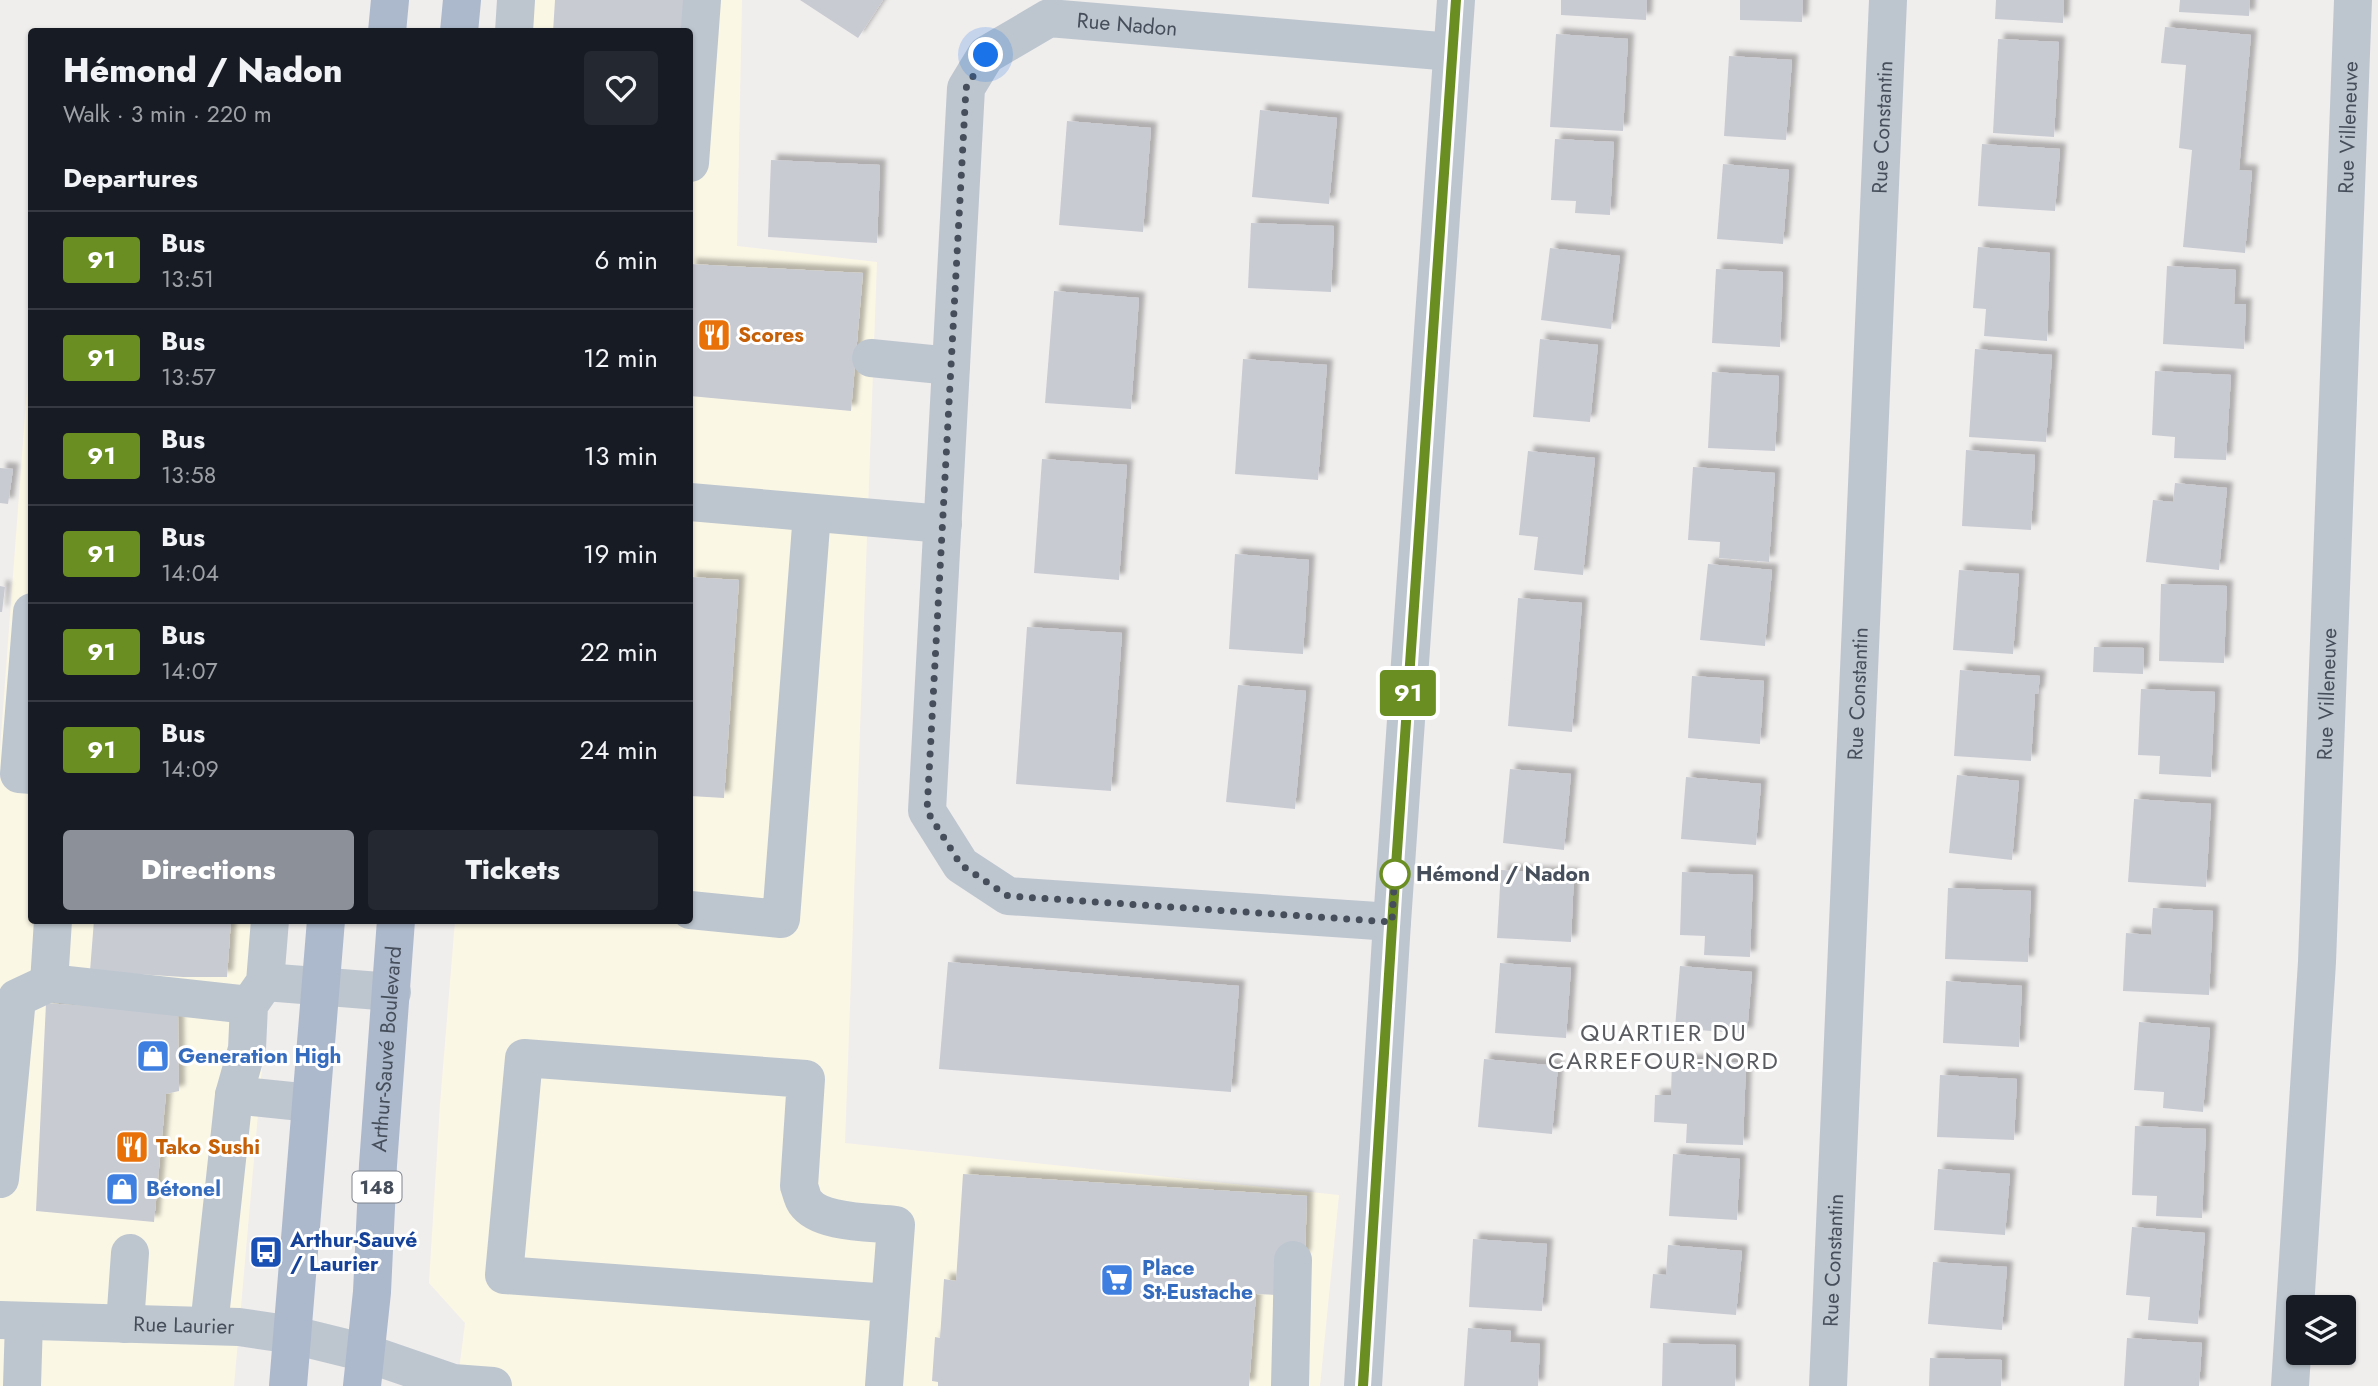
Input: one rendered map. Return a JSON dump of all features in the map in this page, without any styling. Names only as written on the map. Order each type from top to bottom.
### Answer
[{"type":"main road","points":[[387,28],[390,0]]},
{"type":"main road","points":[[459,28],[462,0]]},
{"type":"main road","points":[[288,1386],[326,924]]},
{"type":"main road","name":"Arthur-Sauvé Boulevard","points":[[364,1370],[396,924]]},
{"type":"street","points":[[514,28],[516,0]]},
{"type":"street","points":[[693,122],[702,0]]},
{"type":"street","points":[[1363,1386],[1392,922],[1456,0]]},
{"type":"street","name":"Rue Constantin","points":[[1828,1386],[1888,0]]},
{"type":"street","name":"Rue Villeneuve","points":[[2290,1386],[2317,962],[2353,0]]},
{"type":"street","name":"Rue Nadon","points":[[1392,922],[1008,896],[961,865],[927,811],[966,88],[986,55],[1049,18],[1452,52]]},
{"type":"street","points":[[871,358],[951,366]]},
{"type":"street","points":[[693,502],[943,524]]},
{"type":"street","points":[[693,910],[781,919],[812,513]]},
{"type":"street","points":[[28,662],[19,774],[28,775]]},
{"type":"street","points":[[49,983],[53,924]]},
{"type":"street","points":[[209,1326],[234,1095],[247,1049],[269,924]]},
{"type":"street","points":[[0,1179],[17,998],[49,983],[257,994],[320,987],[392,992]]},
{"type":"street","points":[[884,1386],[896,1224],[830,1218],[819,1214],[805,1203],[799,1186],[806,1079],[524,1058],[504,1275],[890,1303]]},
{"type":"street","points":[[234,1095],[311,1103]]},
{"type":"street","points":[[125,1324],[130,1253]]},
{"type":"street","points":[[1290,1386],[1293,1260]]},
{"type":"street","points":[[12,1321],[22,1386]]},
{"type":"street","name":"Rue Laurier","points":[[12,1321],[239,1327],[293,1335],[364,1370],[493,1386]]},
{"type":"shaded area","points":[[523,0],[742,0],[737,246],[877,262],[845,1143],[1339,1195],[1320,1386],[457,1386],[465,1323],[429,1283],[455,924],[693,924],[693,28],[521,28]]},
{"type":"shaded area","points":[[28,375],[28,924],[275,924],[234,1386],[0,1386],[0,749]]},
{"type":"building","points":[[555,0],[684,0],[681,28],[553,28]]},
{"type":"building","points":[[800,0],[883,0],[858,38]]},
{"type":"building","points":[[1561,0],[1647,0],[1646,20],[1561,15]]},
{"type":"building","points":[[1740,0],[1803,0],[1802,22],[1740,20]]},
{"type":"building","points":[[1996,0],[2064,0],[2063,23],[1995,19]]},
{"type":"building","points":[[2180,0],[2250,0],[2249,16],[2179,12]]},
{"type":"building","points":[[2165,27],[2251,35],[2239,170],[2252,171],[2245,253],[2183,247],[2192,150],[2179,148],[2186,65],[2161,63]]},
{"type":"building","points":[[1556,34],[1628,39],[1623,131],[1550,127]]},
{"type":"building","points":[[1998,39],[2059,42],[2054,137],[1993,133]]},
{"type":"building","points":[[1729,56],[1792,60],[1786,140],[1724,136]]},
{"type":"building","points":[[1260,110],[1337,118],[1329,204],[1252,197]]},
{"type":"building","points":[[1067,121],[1151,128],[1143,232],[1059,225]]},
{"type":"building","points":[[1555,139],[1614,142],[1610,215],[1575,213],[1576,201],[1551,200]]},
{"type":"building","points":[[1982,144],[2060,149],[2055,211],[1978,206]]},
{"type":"building","points":[[771,160],[880,165],[877,243],[768,237]]},
{"type":"building","points":[[1723,164],[1789,170],[1783,244],[1717,239]]},
{"type":"building","points":[[1251,223],[1334,226],[1331,292],[1248,288]]},
{"type":"building","points":[[1978,247],[2050,253],[2047,341],[1984,336],[1986,309],[1973,308]]},
{"type":"building","points":[[1550,248],[1620,256],[1611,329],[1541,320]]},
{"type":"building","points":[[693,264],[863,273],[851,411],[693,396]]},
{"type":"building","points":[[2167,266],[2236,270],[2234,304],[2246,304],[2244,349],[2163,344]]},
{"type":"building","points":[[1716,269],[1783,272],[1780,347],[1712,343]]},
{"type":"building","points":[[1054,291],[1139,298],[1131,409],[1045,403]]},
{"type":"building","points":[[1540,339],[1598,345],[1590,422],[1533,417]]},
{"type":"building","points":[[1975,349],[2052,355],[2046,442],[1969,437]]},
{"type":"building","points":[[1243,359],[1327,365],[1318,480],[1235,474]]},
{"type":"building","points":[[2155,371],[2231,375],[2226,460],[2174,458],[2175,437],[2152,435]]},
{"type":"building","points":[[1712,372],[1779,376],[1775,451],[1708,448]]},
{"type":"building","points":[[1966,450],[2035,455],[2031,530],[1962,526]]},
{"type":"building","points":[[1528,451],[1595,458],[1583,575],[1534,570],[1538,537],[1519,535]]},
{"type":"building","points":[[1042,459],[1127,465],[1119,580],[1034,573]]},
{"type":"building","points":[[1693,467],[1775,473],[1769,562],[1719,558],[1720,542],[1688,540]]},
{"type":"building","points":[[0,468],[13,469],[8,504],[0,503]]},
{"type":"building","points":[[2175,483],[2227,488],[2219,570],[2146,562],[2153,500],[2173,502]]},
{"type":"building","points":[[1235,554],[1309,560],[1303,654],[1229,649]]},
{"type":"building","points":[[1708,564],[1772,570],[1765,646],[1700,640]]},
{"type":"building","points":[[1959,570],[2019,574],[2013,654],[1953,650]]},
{"type":"building","points":[[693,577],[739,580],[724,798],[693,796]]},
{"type":"building","points":[[2161,584],[2227,586],[2224,663],[2159,661]]},
{"type":"building","points":[[0,586],[5,587],[2,612],[0,612]]},
{"type":"building","points":[[1518,598],[1582,603],[1572,732],[1508,726]]},
{"type":"building","points":[[1027,627],[1122,633],[1111,791],[1016,784]]},
{"type":"building","points":[[2094,647],[2144,648],[2143,674],[2093,672]]},
{"type":"building","points":[[1960,670],[2040,676],[2038,694],[2035,694],[2031,761],[1954,756]]},
{"type":"building","points":[[1692,676],[1764,681],[1760,744],[1688,738]]},
{"type":"building","points":[[1238,685],[1306,691],[1295,809],[1226,802]]},
{"type":"building","points":[[2141,689],[2215,692],[2211,777],[2159,774],[2160,756],[2138,755]]},
{"type":"building","points":[[1510,769],[1571,774],[1564,850],[1503,843]]},
{"type":"building","points":[[1957,775],[2019,781],[2012,860],[1949,853]]},
{"type":"building","points":[[1686,777],[1761,784],[1756,845],[1681,839]]},
{"type":"building","points":[[2134,799],[2211,804],[2206,887],[2128,882]]},
{"type":"building","points":[[1501,870],[1574,874],[1571,942],[1497,938]]},
{"type":"building","points":[[1682,872],[1753,875],[1750,957],[1704,955],[1705,936],[1680,935]]},
{"type":"building","points":[[1948,888],[2031,891],[2028,962],[1945,959]]},
{"type":"building","points":[[2153,908],[2213,911],[2209,995],[2123,991],[2126,933],[2151,935]]},
{"type":"building","points":[[94,924],[231,924],[227,977],[90,971]]},
{"type":"building","points":[[948,962],[1239,986],[1231,1092],[939,1069]]},
{"type":"building","points":[[1500,963],[1571,968],[1566,1038],[1495,1033]]},
{"type":"building","points":[[1680,966],[1752,972],[1747,1034],[1675,1028]]},
{"type":"building","points":[[1946,981],[2022,986],[2019,1047],[1943,1043]]},
{"type":"building","points":[[46,1003],[178,1013],[179,1091],[166,1094],[154,1222],[36,1211]]},
{"type":"building","points":[[2139,1022],[2210,1028],[2203,1112],[2163,1108],[2164,1092],[2134,1090]]},
{"type":"building","points":[[1484,1059],[1558,1066],[1552,1134],[1478,1127]]},
{"type":"building","points":[[1672,1060],[1746,1063],[1743,1145],[1686,1143],[1687,1124],[1654,1122],[1655,1095],[1671,1095]]},
{"type":"building","points":[[1940,1075],[2017,1079],[2014,1140],[1937,1137]]},
{"type":"building","points":[[2135,1126],[2206,1129],[2202,1218],[2156,1216],[2157,1196],[2132,1195]]},
{"type":"building","points":[[1673,1154],[1740,1159],[1737,1220],[1669,1216]]},
{"type":"building","points":[[1938,1169],[2010,1174],[2005,1235],[1934,1230]]},
{"type":"building","name":"Place St-Eustache","points":[[963,1174],[1307,1196],[1305,1255],[1276,1295],[1256,1294],[1249,1386],[938,1386],[938,1382],[932,1381],[935,1337],[940,1338],[944,1279],[956,1281]]},
{"type":"building","points":[[2132,1227],[2205,1233],[2198,1324],[2148,1320],[2150,1297],[2126,1295]]},
{"type":"building","points":[[1473,1239],[1547,1244],[1542,1311],[1469,1307]]},
{"type":"building","points":[[1668,1245],[1742,1251],[1736,1315],[1650,1308],[1653,1274],[1666,1275]]},
{"type":"building","points":[[1933,1262],[2007,1267],[2002,1330],[1928,1324]]},
{"type":"building","points":[[1468,1328],[1511,1331],[1510,1342],[1540,1344],[1538,1386],[1464,1386]]},
{"type":"building","points":[[2127,1338],[2202,1343],[2199,1386],[2124,1386]]},
{"type":"building","points":[[1663,1343],[1736,1345],[1735,1386],[1662,1386]]},
{"type":"building","points":[[1930,1358],[2002,1360],[2001,1386],[1929,1386]]},
{"type":"bus line","name":"91","points":[[1363,1386],[1456,0]]},
{"type":"place","name":"Scores","points":[[714,335]]},
{"type":"place","name":"Hémond / Nadon","points":[[1395,874]]},
{"type":"place","name":"Generation High","points":[[153,1056]]},
{"type":"place","name":"Tako Sushi","points":[[132,1147]]},
{"type":"place","name":"Bétonel","points":[[122,1189]]},
{"type":"place","name":"Arthur-Sauvé / Laurier","points":[[266,1252]]},
{"type":"place","name":"Place St-Eustache","points":[[1117,1280]]},
{"type":"district","name":"QUARTIER DU CARREFOUR-NORD","points":[[1664,1046]]},
{"type":"route","points":[[986,55],[966,88],[927,811],[961,865],[1008,896],[1392,922],[1395,868],[1395,874]]}]
